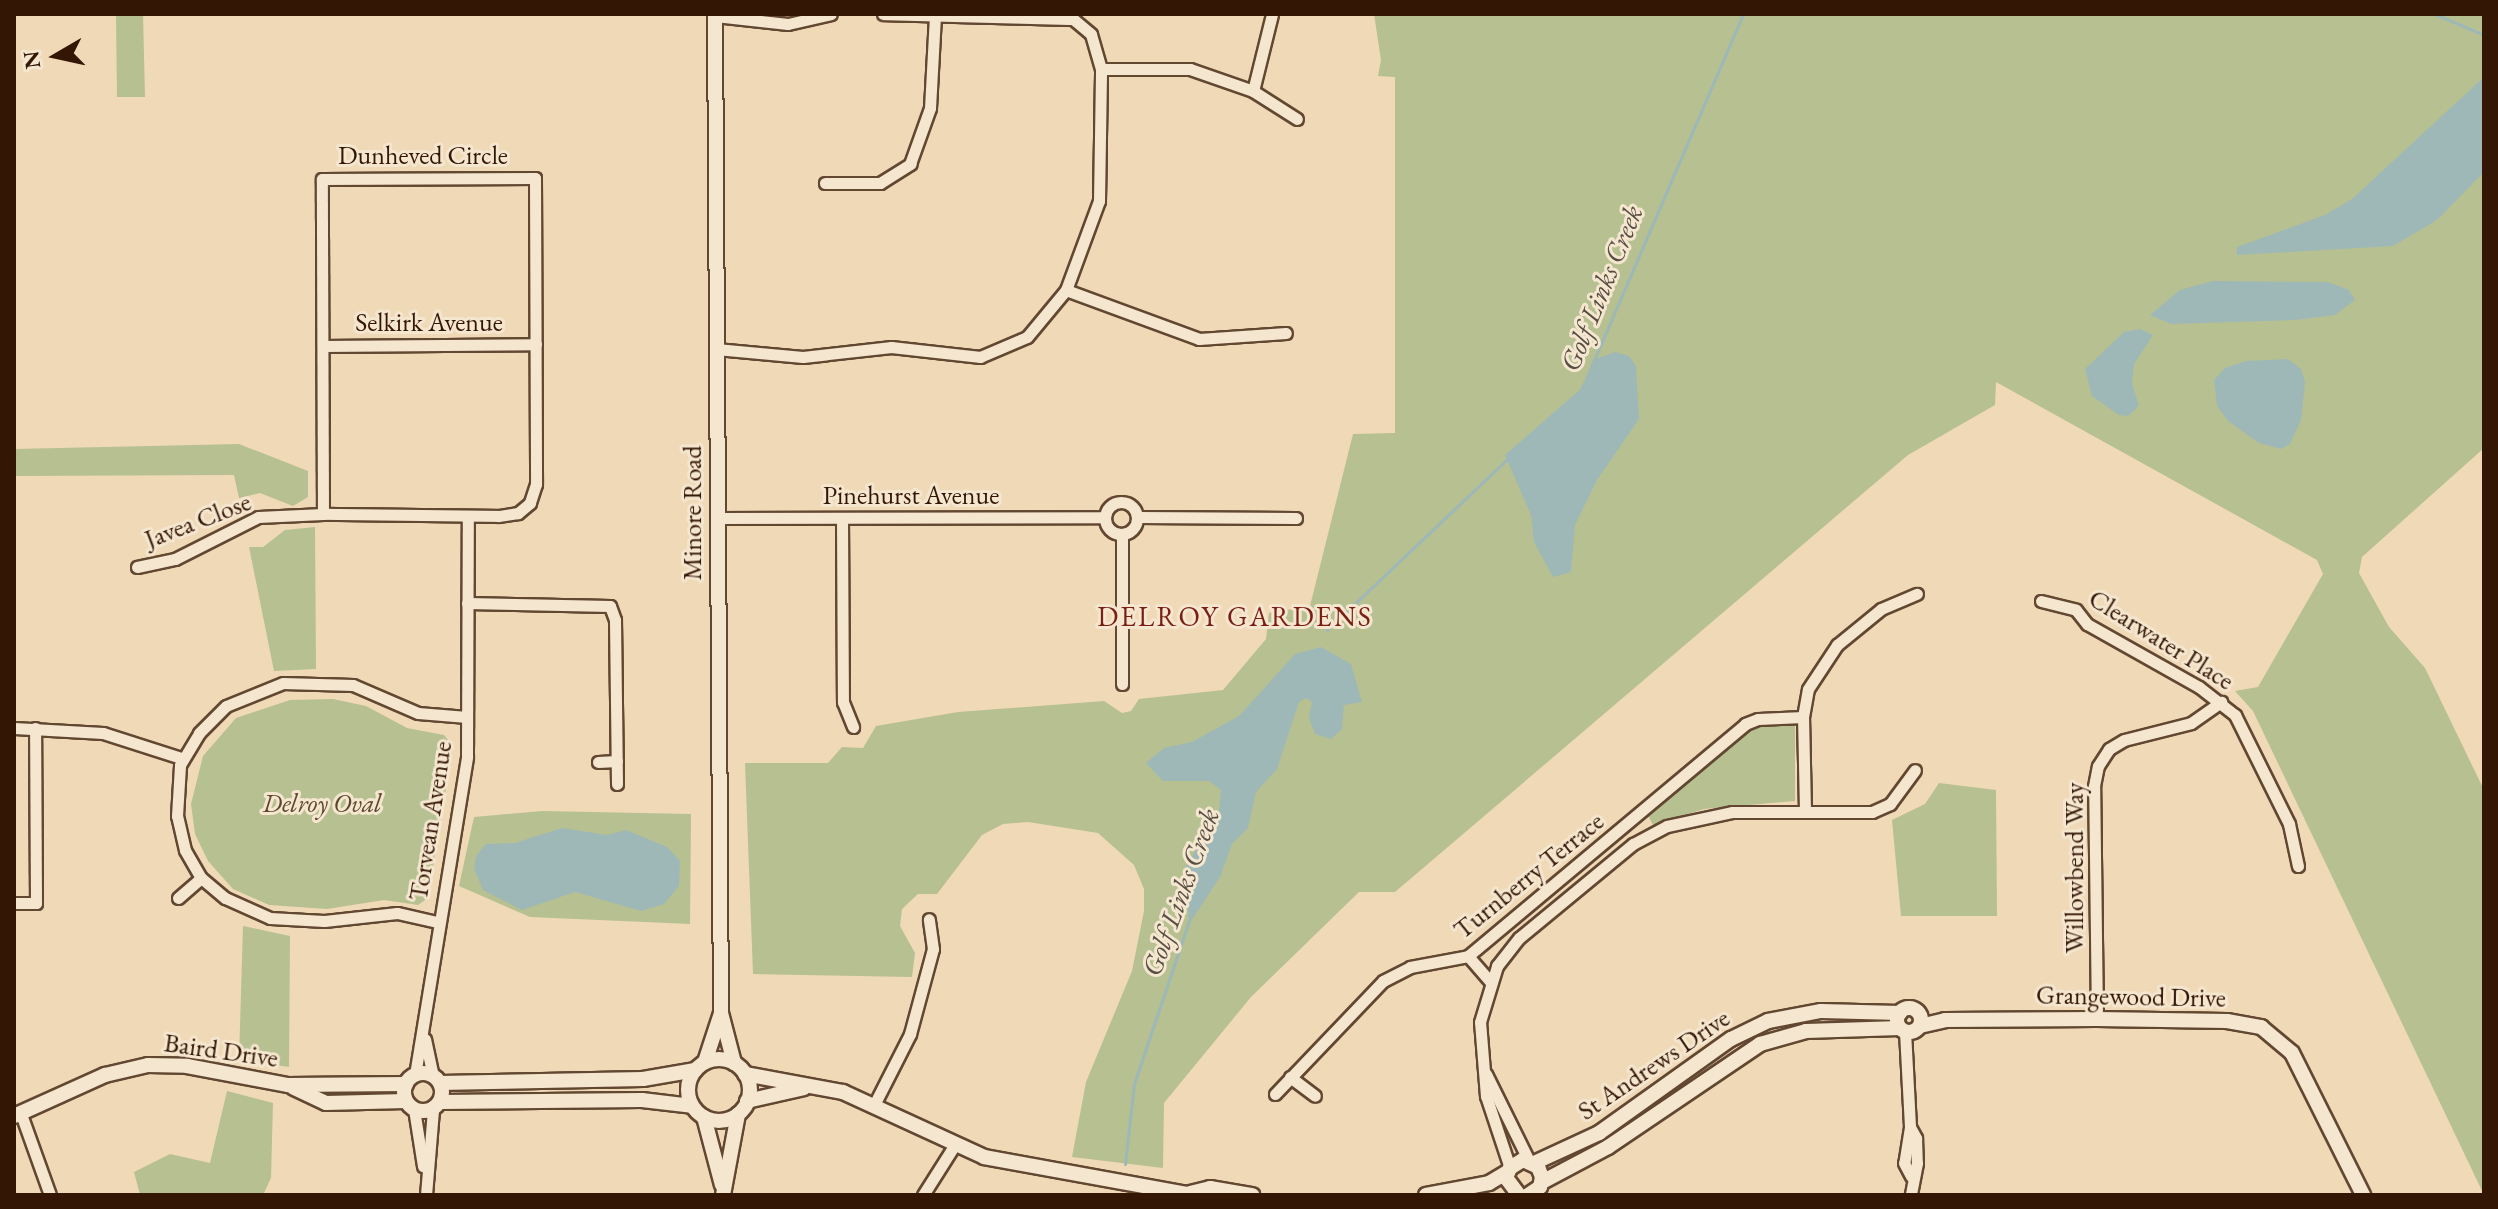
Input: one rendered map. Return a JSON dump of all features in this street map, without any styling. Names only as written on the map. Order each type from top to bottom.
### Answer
[{"type":"street","points":[[715,15],[788,24],[831,14]]},
{"type":"street","points":[[716,349],[803,357],[891,347],[980,357],[1005,351],[1027,337],[1066,290],[1099,201],[1101,69],[1083,19],[883,14]]},
{"type":"street","points":[[1253,91],[1272,14]]},
{"type":"street","name":"Minore Road","points":[[715,15],[721,1013],[740,1068]]},
{"type":"street","points":[[825,183],[880,183],[910,164],[935,80],[935,17]]},
{"type":"street","points":[[1101,69],[1190,69],[1253,91],[1297,119]]},
{"type":"street","name":"Dunheved Circle","points":[[535,178],[534,495],[518,513],[468,517],[323,514],[323,346],[322,179],[535,178]]},
{"type":"street","points":[[1066,290],[1199,339],[1286,333]]},
{"type":"street","name":"Selkirk Avenue","points":[[323,346],[536,344]]},
{"type":"street","points":[[1121,502],[1131,505],[1138,517],[1134,528],[1122,534],[1109,529],[1105,517],[1111,506],[1121,502]]},
{"type":"street","name":"Javea Close","points":[[137,567],[175,559],[258,517],[323,514]]},
{"type":"street","name":"Torvean Avenue","points":[[410,1080],[425,1034],[437,922],[464,784],[468,517]]},
{"type":"street","name":"Pinehurst Avenue","points":[[717,518],[1105,517]]},
{"type":"street","points":[[1138,517],[1296,518]]},
{"type":"street","points":[[842,518],[843,702],[853,727]]},
{"type":"street","points":[[1122,534],[1122,684]]},
{"type":"street","points":[[1805,811],[1803,717],[1808,689],[1837,645],[1881,609],[1917,594]]},
{"type":"street","name":"Clearwater Place","points":[[2041,601],[2076,610],[2087,624],[2221,702],[2248,734],[2289,824],[2298,866]]},
{"type":"street","points":[[467,603],[610,606],[615,620],[617,784]]},
{"type":"street","points":[[437,922],[383,913],[324,921],[270,918],[232,902],[201,878],[185,850],[177,816],[181,758],[226,706],[283,683],[353,685],[418,713],[467,717]]},
{"type":"street","name":"Willowbend Way","points":[[2097,1019],[2094,786],[2098,766],[2109,749],[2124,740],[2191,723],[2221,702]]},
{"type":"street","name":"Turnberry Terrace","points":[[1275,1094],[1383,981],[1410,967],[1468,956],[1745,724],[1803,717]]},
{"type":"street","points":[[14,728],[103,733],[181,758]]},
{"type":"street","points":[[14,903],[36,903],[35,728]]},
{"type":"street","points":[[598,762],[617,761]]},
{"type":"street","points":[[1528,1192],[1509,1170],[1486,1096],[1480,1022],[1490,981],[1525,932],[1650,833],[1704,816],[1805,811],[1872,812],[1890,804],[1915,770]]},
{"type":"street","points":[[178,898],[201,878]]},
{"type":"street","points":[[874,1105],[910,1034],[933,949],[929,919]]},
{"type":"street","points":[[1468,956],[1490,981]]},
{"type":"street","name":"St Andrews Drive","points":[[1509,1170],[1558,1156],[1599,1133],[1731,1039],[1768,1021],[1821,1011],[1910,1024]]},
{"type":"street","name":"Minore Road","points":[[700,1066],[721,1013]]},
{"type":"street","name":"Grangewood Drive","points":[[1910,1024],[1945,1020],[2097,1019],[2227,1021],[2261,1027],[2279,1038],[2308,1081],[2363,1195]]},
{"type":"street","points":[[1910,1024],[1910,1127],[1904,1163],[1911,1176],[1911,1195]]},
{"type":"street","name":"St Andrews Drive","points":[[1528,1192],[1608,1147],[1774,1038],[1910,1024]]},
{"type":"street","name":"Torvean Avenue","points":[[425,1034],[436,1079]]},
{"type":"street","name":"Baird Drive","points":[[17,1115],[105,1075],[148,1065],[187,1066],[288,1085],[436,1079]]},
{"type":"street","points":[[700,1066],[688,1087],[692,1106],[704,1117],[721,1121],[738,1114]]},
{"type":"street","points":[[426,1191],[436,1079],[613,1081],[700,1066],[740,1068],[808,1087],[843,1092],[954,1146],[984,1157],[1192,1194],[1210,1188],[1252,1195]]},
{"type":"street","points":[[740,1068],[747,1101]]},
{"type":"street","points":[[1484,1070],[1531,1162],[1528,1192]]},
{"type":"street","points":[[1290,1077],[1315,1096]]},
{"type":"street","points":[[410,1080],[410,1105],[426,1191]]},
{"type":"street","name":"Baird Drive","points":[[288,1085],[326,1103],[436,1105]]},
{"type":"street","points":[[723,1192],[738,1114],[747,1101],[808,1087]]},
{"type":"street","points":[[436,1105],[642,1100],[692,1106]]},
{"type":"street","points":[[17,1115],[50,1195]]},
{"type":"street","points":[[704,1117],[723,1192]]},
{"type":"street","points":[[923,1195],[954,1146]]},
{"type":"street","points":[[1426,1195],[1489,1183],[1509,1170]]},
{"type":"green space","points":[[116,14],[143,14],[145,97],[117,97]]},
{"type":"green space","points":[[1374,14],[2484,14],[2484,448],[2362,557],[2359,573],[2389,627],[2425,668],[2484,790],[2484,1195],[2253,711],[2235,691],[2258,687],[2323,574],[2317,560],[1996,382],[1995,405],[1908,455],[1395,892],[1359,892],[1251,997],[1164,1103],[1163,1168],[1072,1157],[1086,1082],[1132,971],[1144,911],[1144,889],[1134,865],[1098,833],[1028,822],[1003,824],[982,835],[937,894],[918,894],[902,909],[900,926],[915,953],[912,977],[753,974],[745,763],[828,763],[842,747],[863,748],[876,726],[958,712],[1104,701],[1122,713],[1131,711],[1139,699],[1223,690],[1266,639],[1269,613],[1310,606],[1353,434],[1395,433],[1395,77],[1378,76],[1381,60]]},
{"type":"green space","points":[[239,444],[308,471],[308,497],[293,506],[260,493],[239,498],[234,475],[14,476],[14,449]]},
{"type":"green space","points":[[315,527],[316,669],[274,671],[249,547],[263,547],[285,530]]},
{"type":"green space","name":"Delroy Oval","points":[[333,699],[366,706],[407,728],[444,735],[453,746],[428,898],[418,905],[384,900],[327,909],[269,905],[233,889],[208,861],[195,834],[191,804],[203,756],[236,718],[290,700]]},
{"type":"green space","points":[[1756,721],[1795,721],[1795,801],[1704,809],[1653,825],[1646,812]]},
{"type":"green space","points":[[1939,783],[1996,790],[1997,916],[1901,916],[1892,820],[1925,804]]},
{"type":"green space","points":[[542,811],[691,814],[690,924],[530,917],[459,886],[474,817]]},
{"type":"green space","points":[[243,926],[290,936],[289,1067],[239,1060]]},
{"type":"green space","points":[[227,1091],[273,1103],[271,1178],[263,1195],[140,1195],[134,1172],[170,1154],[210,1163]]},
{"type":"water","points":[[2484,77],[2484,172],[2437,220],[2393,246],[2237,255],[2237,247],[2325,215],[2352,199]]},
{"type":"water","points":[[2213,281],[2328,282],[2349,290],[2355,300],[2335,315],[2295,320],[2171,324],[2150,315],[2180,290]]},
{"type":"water","points":[[2140,329],[2153,335],[2134,364],[2132,384],[2139,406],[2128,416],[2119,415],[2092,396],[2085,369],[2124,332]]},
{"type":"water","points":[[1615,352],[1629,356],[1636,366],[1639,419],[1597,480],[1575,525],[1571,572],[1553,577],[1534,542],[1531,515],[1505,455],[1583,387],[1596,359]]},
{"type":"water","points":[[2288,359],[2301,369],[2305,382],[2301,420],[2290,444],[2281,449],[2259,443],[2228,421],[2217,406],[2214,380],[2225,368],[2246,361]]},
{"type":"water","points":[[1321,647],[1351,664],[1362,702],[1344,705],[1342,729],[1331,739],[1315,734],[1309,718],[1312,702],[1306,698],[1299,702],[1277,769],[1256,792],[1248,828],[1232,844],[1220,877],[1189,924],[1186,866],[1219,814],[1221,790],[1209,781],[1163,781],[1146,763],[1164,748],[1192,742],[1239,716],[1295,654]]},
{"type":"water","points":[[562,828],[607,835],[626,830],[667,847],[680,861],[679,886],[664,904],[641,911],[575,892],[522,910],[483,890],[474,869],[476,856],[486,844],[515,843]]},
{"type":"waterway","name":"Golf Links Creek","points":[[1582,388],[1743,14]]},
{"type":"waterway","points":[[2435,14],[2484,35]]},
{"type":"waterway","name":"Golf Links Creek","points":[[1327,630],[1507,459]]},
{"type":"waterway","name":"Golf Links Creek","points":[[1125,1164],[1134,1084],[1189,921]]},
{"type":"district","name":"DELROY GARDENS","points":[[1235,616]]}]
